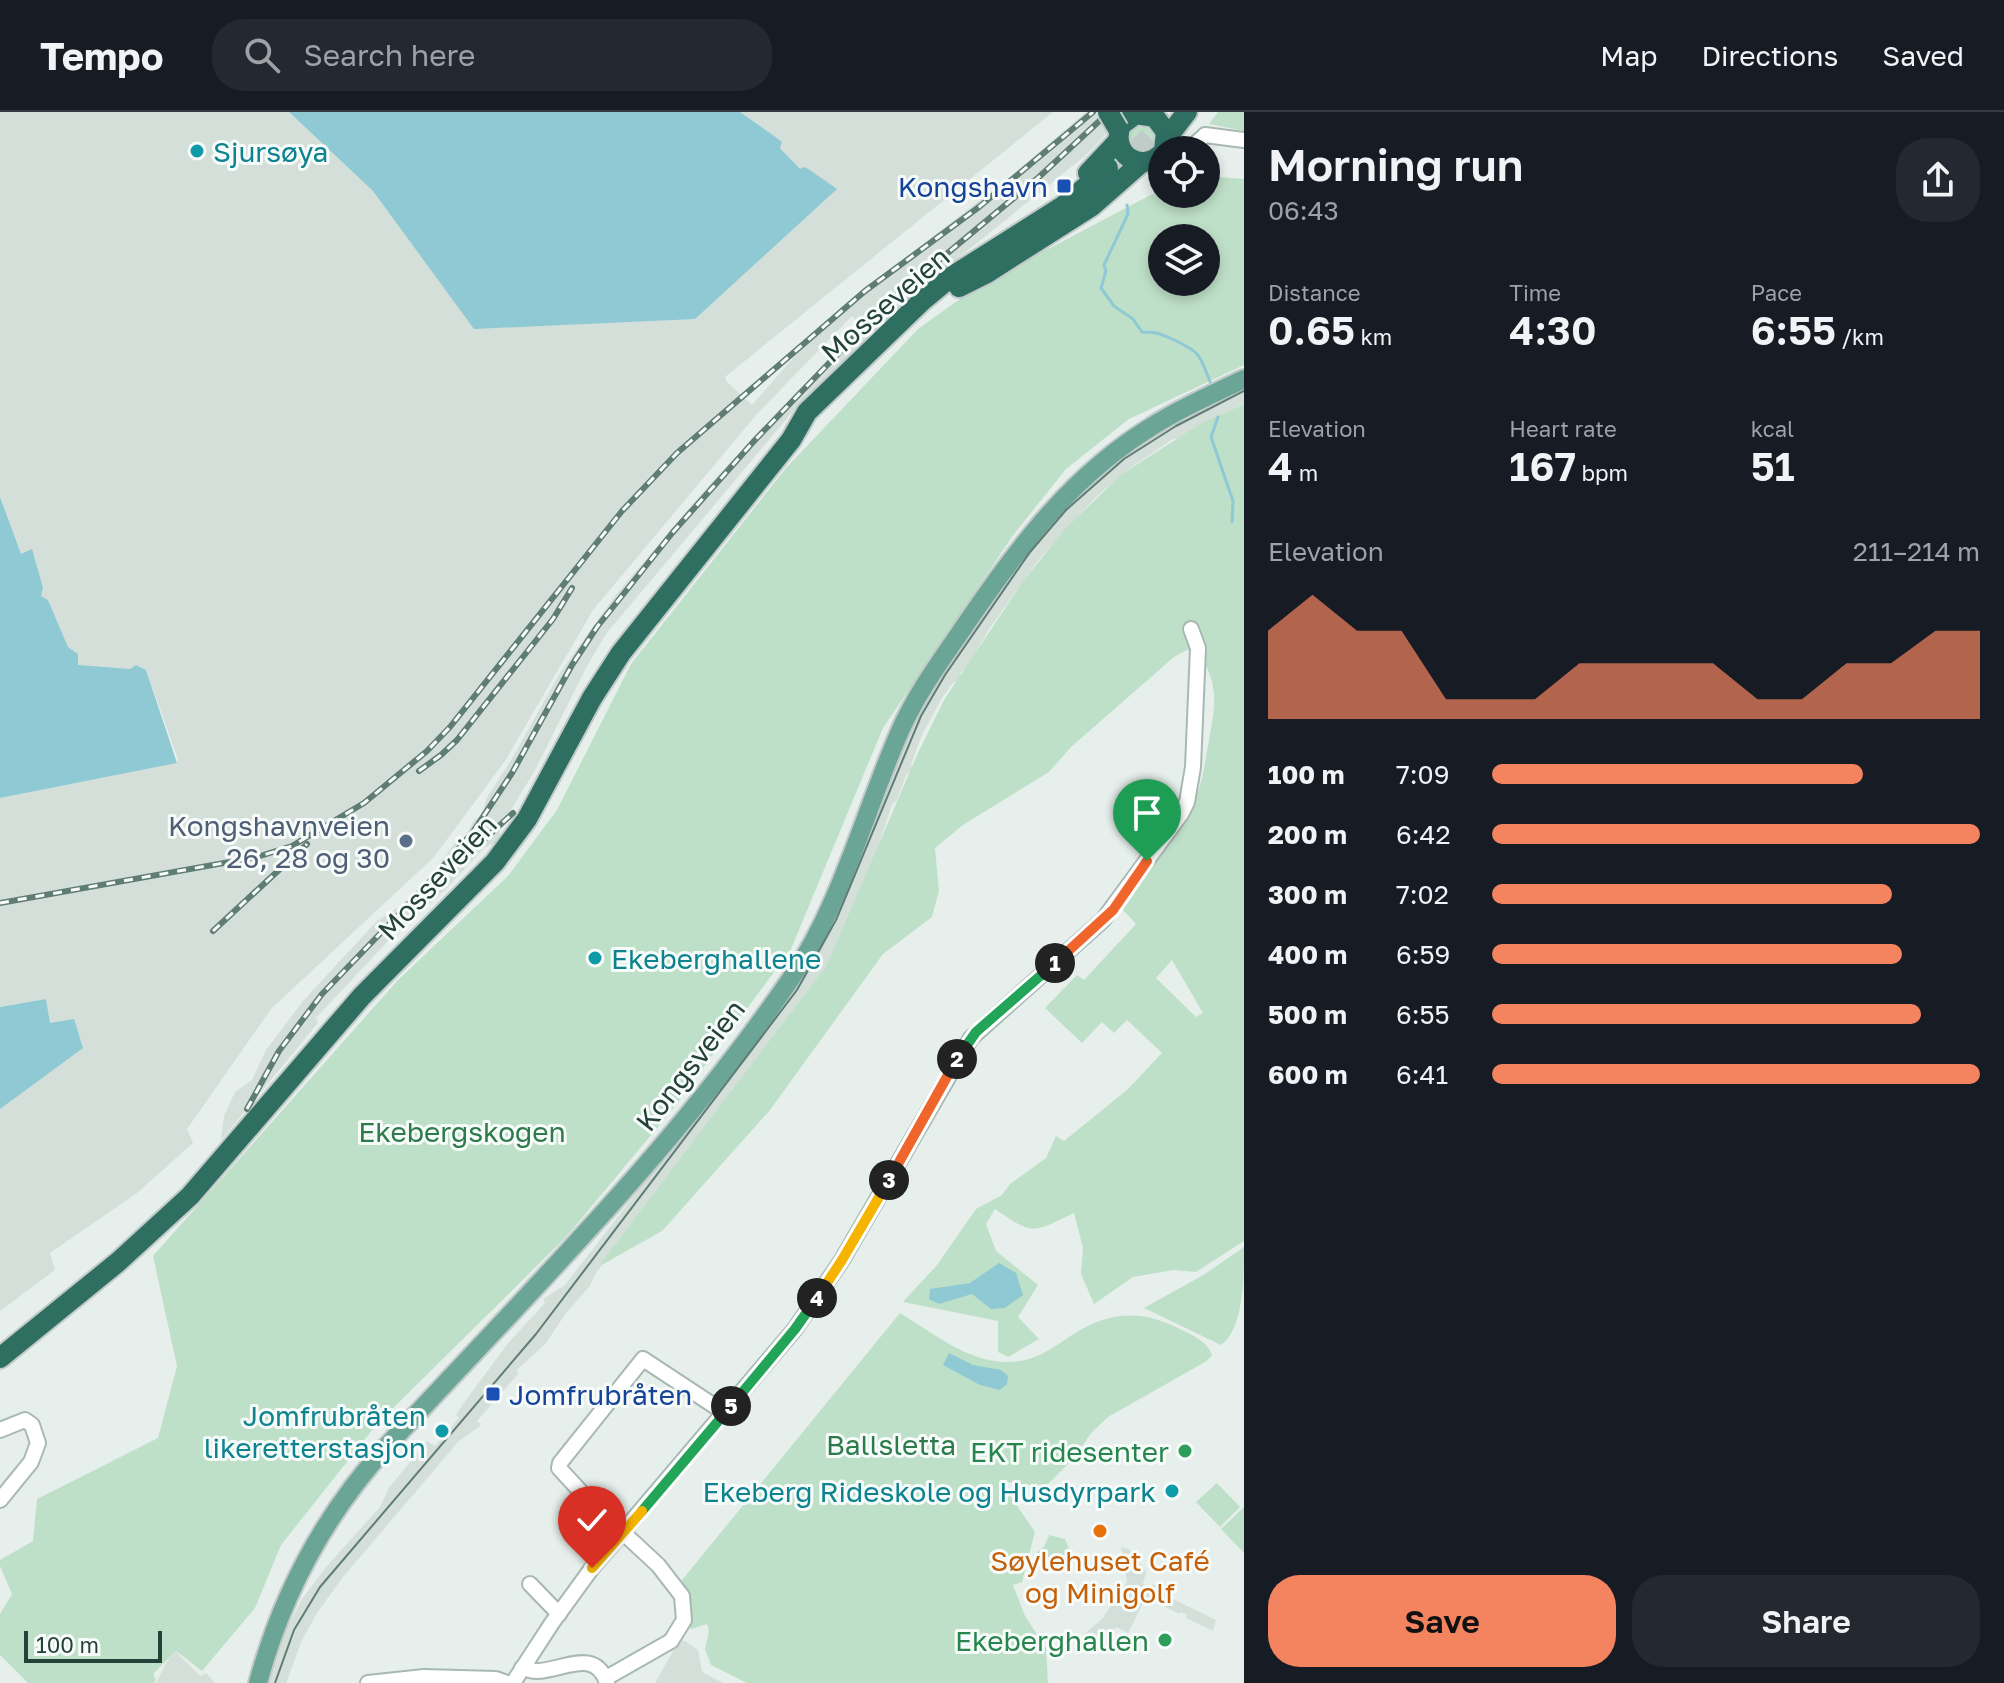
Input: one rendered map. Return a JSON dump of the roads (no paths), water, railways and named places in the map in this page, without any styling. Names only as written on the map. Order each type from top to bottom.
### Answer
[{"type":"highway","points":[[955,282],[978,253],[1082,178],[1116,128],[1125,120],[1138,113],[1160,121],[1162,136]]},
{"type":"highway","points":[[1168,136],[1177,113]]},
{"type":"highway","points":[[1116,128],[1125,156],[1141,163]]},
{"type":"highway","points":[[955,282],[987,273],[1092,206],[1141,163],[1148,162]]},
{"type":"highway","name":"Mosseveien","points":[[2,1354],[142,1242],[190,1196],[353,1006],[500,855],[527,819],[592,698],[621,653],[791,440],[815,421],[955,282],[1078,203],[1111,170]]},
{"type":"main road","name":"Kongsveien","points":[[258,1683],[295,1580],[321,1533],[352,1488],[397,1435],[652,1160],[791,979],[820,927],[912,707],[937,665],[1023,543],[1060,500],[1118,449],[1168,416],[1244,379]]},
{"type":"street","points":[[1220,137],[1244,140]]},
{"type":"street","points":[[368,1683],[424,1677],[496,1679],[510,1683],[592,1568],[795,1329],[831,1278],[971,1038],[1103,920],[1181,814],[1190,793],[1193,767],[1198,648],[1191,629]]},
{"type":"street","points":[[522,1668],[537,1672],[584,1663],[600,1670],[607,1680],[665,1645],[677,1633],[684,1620],[682,1596],[677,1586],[584,1496],[564,1474],[560,1463],[643,1359],[725,1413]]},
{"type":"street","points":[[0,1430],[25,1420],[37,1437],[37,1450],[31,1462],[0,1500]]},
{"type":"street","points":[[530,1584],[559,1614]]},
{"type":"water","points":[[289,112],[740,112],[782,142],[780,148],[800,169],[807,168],[837,189],[695,319],[474,329],[373,191]]},
{"type":"water","points":[[0,497],[21,554],[32,549],[43,588],[41,596],[48,600],[68,647],[78,654],[78,665],[130,669],[136,665],[146,670],[177,763],[0,798]]},
{"type":"water","points":[[46,999],[50,1023],[74,1019],[83,1048],[0,1109],[0,1007]]},
{"type":"water","points":[[999,1263],[1016,1273],[1023,1295],[1005,1308],[991,1309],[972,1294],[939,1304],[929,1299],[930,1289],[970,1283]]},
{"type":"water","points":[[949,1353],[973,1365],[1001,1370],[1008,1376],[1007,1384],[1000,1390],[980,1385],[943,1365]]},
{"type":"waterway","points":[[1127,205],[1128,214],[1104,265],[1106,271],[1101,288],[1114,306],[1133,319],[1142,332],[1164,335],[1194,351],[1211,384]]},
{"type":"waterway","points":[[1218,417],[1211,437],[1233,501],[1232,522]]},
{"type":"tunnel","points":[[1114,173],[1170,115]]},
{"type":"tram line","points":[[275,1683],[294,1630],[320,1587],[536,1334],[797,990],[836,920],[921,716],[945,675],[1030,552],[1066,510],[1124,459],[1176,426],[1244,391]]},
{"type":"railway","points":[[0,903],[257,857],[292,846],[364,803],[427,751],[450,727],[622,511],[677,453],[865,291],[979,207],[1093,112]]},
{"type":"railway","points":[[247,1109],[279,1051],[322,994],[473,832],[512,773],[572,665],[597,627],[673,532],[755,440],[884,306],[1039,177],[1109,112]]},
{"type":"railway","points":[[419,771],[457,740],[553,619],[572,588]]},
{"type":"railway","points":[[463,859],[513,813]]},
{"type":"railway","points":[[213,931],[307,844]]},
{"type":"place","name":"Sjursøya","points":[[197,151]]},
{"type":"place","name":"Kongshavn","points":[[1064,186]]},
{"type":"place","name":"Kongshavnveien 26, 28 og 30","points":[[406,841]]},
{"type":"place","name":"Ekeberghallene","points":[[595,958]]},
{"type":"place","name":"Jomfrubråten","points":[[493,1394]]},
{"type":"place","name":"Jomfrubråten likeretterstasjon","points":[[442,1431]]},
{"type":"place","name":"EKT ridesenter","points":[[1185,1451]]},
{"type":"place","name":"Ekeberg Rideskole og Husdyrpark","points":[[1172,1491]]},
{"type":"place","name":"Søylehuset Café og Minigolf","points":[[1100,1531]]},
{"type":"place","name":"Ekeberghallen","points":[[1165,1640]]},
{"type":"park label","name":"Ekebergskogen","points":[[462,1131]]},
{"type":"park label","name":"Ballsletta","points":[[891,1444]]}]
